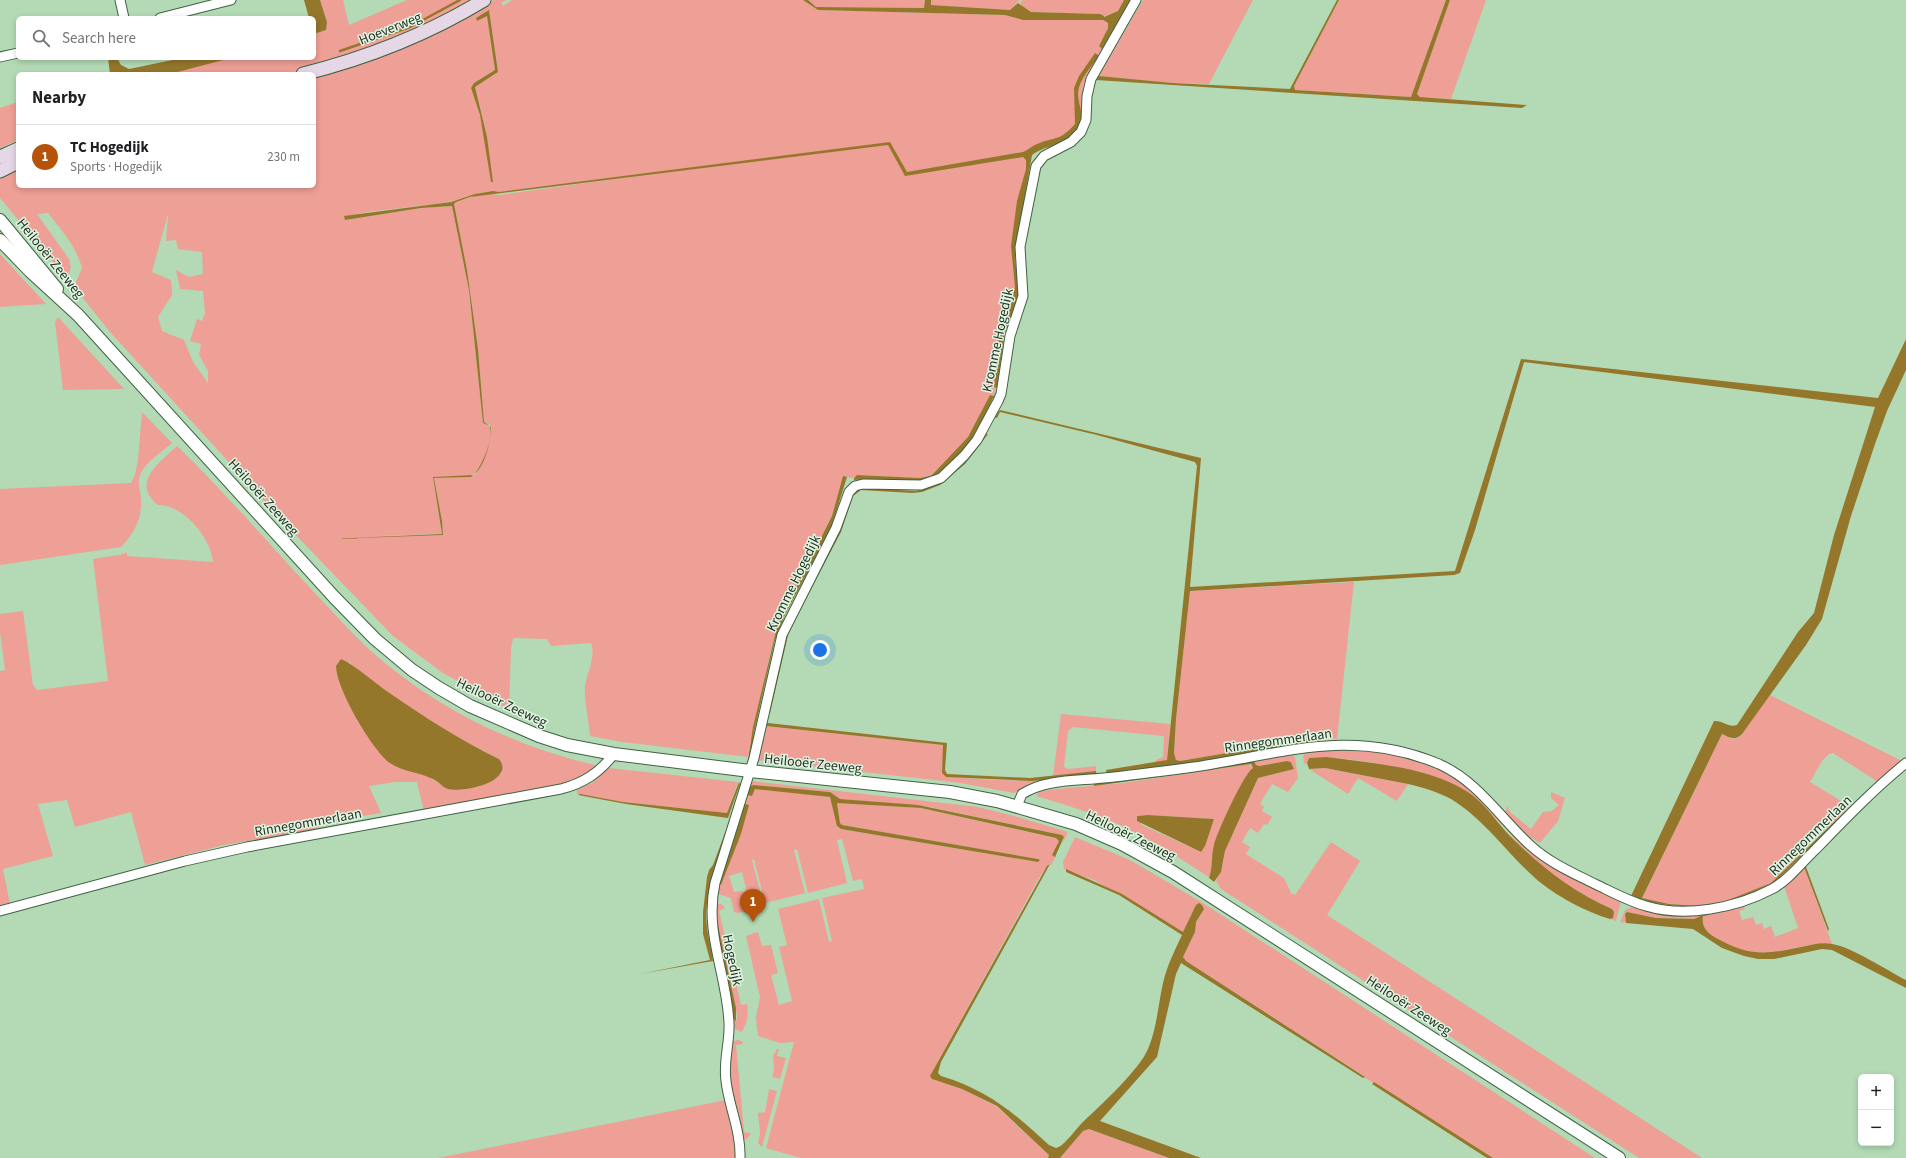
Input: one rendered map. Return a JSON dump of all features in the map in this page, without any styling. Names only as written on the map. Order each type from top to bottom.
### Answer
[{"type":"main road","name":"Hoeverweg","points":[[311,72],[341,64],[388,47],[434,27],[484,0]]},
{"type":"main road","points":[[0,157],[16,150]]},
{"type":"main road","points":[[0,171],[16,163]]},
{"type":"street","points":[[120,0],[124,16]]},
{"type":"street","points":[[168,16],[231,0]]},
{"type":"street","name":"Kromme Hogedijk","points":[[750,771],[782,635],[836,528],[849,492],[855,486],[863,484],[921,485],[940,478],[964,456],[977,440],[998,401],[1001,394],[1010,336],[1023,296],[1020,247],[1028,200],[1036,166],[1044,156],[1071,142],[1081,132],[1086,120],[1089,83],[1136,0]]},
{"type":"street","points":[[0,57],[16,53]]},
{"type":"street","name":"Heilooër Zeeweg","points":[[0,220],[37,263],[78,315],[334,597],[390,652],[439,688],[498,719],[539,736],[567,745],[614,754],[750,771],[950,792],[1017,806],[1076,824],[1122,844],[1173,872],[1619,1158]]},
{"type":"street","name":"Heilooër Zeeweg","points":[[0,240],[30,271],[78,315]]},
{"type":"street","name":"Rinnegommerlaan","points":[[1017,806],[1022,794],[1046,784],[1198,766],[1317,745],[1343,744],[1384,748],[1439,765],[1467,780],[1484,795],[1530,845],[1542,855],[1573,874],[1646,906],[1666,910],[1690,910],[1715,907],[1743,901],[1777,887],[1906,763]]},
{"type":"street","name":"Rinnegommerlaan","points":[[0,911],[185,861],[247,847],[561,789],[589,778],[601,769],[614,754]]},
{"type":"street","name":"Hogedijk","points":[[740,1158],[738,1131],[725,1080],[725,1057],[730,1025],[727,1000],[713,939],[711,911],[715,882],[750,771]]},
{"type":"shaded area","points":[[304,0],[320,0],[327,22],[326,30],[316,33],[316,16],[308,16]]},
{"type":"shaded area","points":[[320,0],[343,0],[349,25],[407,0],[476,0],[426,26],[336,61],[293,72],[176,72],[220,60],[316,60],[316,33],[326,30],[326,18]]},
{"type":"shaded area","points":[[494,0],[507,0],[501,3],[503,6],[512,0],[803,0],[818,10],[1005,15],[1023,20],[1103,20],[1108,23],[1108,28],[1099,46],[1102,49],[1083,85],[1082,111],[1074,133],[1044,146],[1031,156],[1014,257],[1018,288],[1002,343],[994,396],[990,395],[968,437],[931,476],[920,478],[857,475],[853,478],[843,477],[832,516],[795,589],[778,628],[770,654],[749,757],[622,742],[590,736],[585,686],[592,660],[591,643],[551,646],[547,639],[513,639],[511,648],[509,709],[443,673],[393,636],[290,529],[110,332],[74,287],[82,268],[68,239],[48,213],[37,214],[69,259],[71,267],[67,279],[0,198],[0,175],[16,166],[16,188],[316,188],[316,75],[480,9]],"holes":[[[489,10],[498,72],[475,87],[487,137],[486,146],[480,115],[471,88],[474,83],[495,70],[487,16]],[[740,162],[499,195],[482,195],[455,202],[454,204],[467,270],[478,349],[484,423],[491,425],[491,435],[490,426],[483,423],[469,290],[452,206],[421,208],[345,220],[344,217],[370,212],[454,201],[480,193],[493,191],[499,192]],[[168,214],[166,241],[176,240],[178,249],[202,252],[203,274],[189,277],[176,270],[180,289],[203,291],[205,313],[202,321],[197,319],[190,341],[201,344],[199,355],[208,371],[208,383],[193,362],[184,340],[162,331],[158,317],[172,295],[171,280],[152,272]],[[484,458],[476,474],[471,477],[434,478],[443,535],[365,536],[442,534],[433,477],[471,476],[476,472]]]},
{"type":"shaded area","points":[[803,0],[808,0],[816,7],[924,8],[925,0],[931,0],[931,5],[1010,10],[1018,3],[1031,12],[1100,14],[1104,17],[1118,11],[1124,0],[1131,0],[1102,49],[1099,46],[1108,28],[1108,23],[1103,20],[1023,20],[1005,15],[818,10]]},
{"type":"shaded area","points":[[808,0],[925,0],[924,8],[816,7]]},
{"type":"shaded area","points":[[931,0],[1020,0],[1010,10],[930,5]]},
{"type":"shaded area","points":[[1023,0],[1124,0],[1118,11],[1103,17],[1100,14],[1031,12],[1024,9],[1020,2]]},
{"type":"shaded area","points":[[1143,0],[1253,0],[1209,84],[1173,83],[1099,76]]},
{"type":"shaded area","points":[[1337,0],[1339,0],[1294,86],[1295,90],[1411,97],[1446,0],[1450,0],[1417,94],[1420,97],[1527,105],[1522,108],[1096,80],[1099,76],[1173,83],[1290,89]]},
{"type":"shaded area","points":[[1339,0],[1446,0],[1411,97],[1295,90],[1294,86]]},
{"type":"shaded area","points":[[1450,0],[1486,0],[1451,99],[1420,97],[1417,93]]},
{"type":"shaded area","points":[[489,10],[498,72],[475,87],[487,137],[493,182],[491,182],[480,115],[471,88],[474,83],[495,70],[487,16],[477,21],[476,18]]},
{"type":"shaded area","points":[[1095,53],[1099,56],[1086,73],[1079,88],[1078,98],[1082,119],[1079,129],[1065,141],[1043,149],[1032,155],[1015,259],[1019,293],[1014,312],[1005,331],[997,388],[994,387],[1000,327],[1009,310],[1015,287],[1011,246],[1017,201],[1026,169],[1026,160],[1023,157],[905,176],[888,145],[470,197],[456,202],[454,204],[467,270],[478,349],[484,422],[489,426],[483,423],[469,290],[452,206],[421,208],[345,220],[344,216],[451,202],[475,194],[493,191],[499,192],[890,142],[907,172],[1023,152],[1037,144],[1065,134],[1075,124],[1074,88],[1079,76]]},
{"type":"shaded area","points":[[108,60],[118,60],[121,65],[129,69],[172,60],[223,60],[178,72],[110,72]]},
{"type":"shaded area","points":[[16,103],[16,141],[0,148],[0,108]]},
{"type":"shaded area","points":[[0,254],[46,304],[0,307]]},
{"type":"shaded area","points":[[58,317],[124,389],[63,390],[55,322]]},
{"type":"shaded area","points":[[1906,339],[1906,370],[1887,411],[1875,444],[1851,516],[1822,619],[1806,645],[1742,734],[1737,738],[1730,738],[1722,734],[1642,898],[1669,904],[1697,906],[1663,904],[1631,896],[1714,721],[1731,726],[1737,725],[1798,632],[1814,613],[1834,535],[1875,407],[1524,362],[1475,530],[1460,573],[1454,575],[1190,591],[1176,719],[1174,753],[1176,760],[1180,761],[1296,741],[1324,738],[1324,740],[1178,766],[1107,775],[1106,770],[1167,760],[1197,466],[1195,462],[1097,435],[1000,412],[997,418],[994,417],[1000,410],[1201,458],[1190,587],[1455,571],[1521,359],[1878,398]]},
{"type":"shaded area","points":[[990,395],[994,396],[971,440],[951,462],[928,480],[913,483],[854,480],[857,475],[920,478],[931,476],[968,437]]},
{"type":"shaded area","points":[[142,412],[172,443],[150,461],[141,473],[139,480],[141,507],[139,520],[130,537],[121,547],[0,565],[0,489],[131,483],[135,475],[138,460]]},
{"type":"shaded area","points":[[986,434],[988,434],[965,464],[940,485],[922,492],[912,493],[861,490],[853,496],[841,532],[789,631],[770,713],[768,713],[789,627],[837,537],[853,493],[863,488],[916,491],[938,484],[970,456]]},
{"type":"shaded area","points":[[490,439],[484,461],[475,474],[484,458]]},
{"type":"shaded area","points":[[177,446],[216,485],[350,630],[372,652],[397,673],[451,709],[479,724],[537,748],[599,766],[595,771],[563,786],[424,811],[417,782],[395,782],[369,786],[381,813],[344,819],[306,831],[224,845],[145,865],[131,812],[75,827],[67,800],[38,804],[53,856],[3,869],[10,904],[0,907],[0,671],[5,670],[0,632],[0,614],[23,611],[33,685],[37,690],[108,681],[93,559],[124,554],[127,552],[127,556],[213,562],[211,553],[202,533],[194,524],[186,517],[168,506],[158,505],[150,497],[147,489],[147,481],[151,473],[156,466]],"holes":[[[349,662],[401,703],[440,727],[499,759],[502,773],[494,780],[452,789],[446,788],[432,779],[352,708],[336,672]]]},
{"type":"shaded area","points":[[473,475],[471,477],[434,478],[443,535],[330,539],[442,534],[433,477]]},
{"type":"shaded area","points":[[843,476],[847,477],[831,528],[785,615],[775,640],[754,732],[750,757],[753,727],[778,623],[832,516]]},
{"type":"shaded area","points":[[1354,582],[1337,739],[1324,738],[1296,741],[1180,761],[1176,760],[1174,753],[1176,719],[1190,591]]},
{"type":"shaded area","points":[[341,659],[429,719],[470,744],[499,759],[502,765],[500,774],[491,782],[486,784],[466,789],[453,790],[446,788],[428,777],[400,768],[390,763],[374,745],[348,703],[342,689],[336,666]]},
{"type":"shaded area","points":[[1770,695],[1902,761],[1878,782],[1833,753],[1829,754],[1822,761],[1810,782],[1851,807],[1813,840],[1784,872],[1771,883],[1757,890],[1726,901],[1697,906],[1669,904],[1642,898],[1722,734],[1732,739],[1738,738]]},
{"type":"shaded area","points":[[1061,714],[1170,724],[1167,760],[1155,763],[1156,760],[1163,757],[1164,736],[1073,727],[1068,731],[1064,767],[1069,769],[1096,766],[1096,771],[1053,776]]},
{"type":"shaded area","points":[[764,723],[768,723],[766,726],[943,745],[942,771],[946,777],[1046,781],[1028,786],[1014,793],[961,783],[757,760]]},
{"type":"shaded area","points":[[768,723],[947,743],[945,770],[947,774],[1030,778],[1096,771],[1097,776],[1032,781],[946,777],[942,773],[943,745],[766,726]]},
{"type":"shaded area","points":[[1321,747],[1388,752],[1433,764],[1468,784],[1521,839],[1621,901],[1616,921],[1610,919],[1612,909],[1591,899],[1561,881],[1542,867],[1496,818],[1472,796],[1458,787],[1417,772],[1369,762],[1346,759],[1309,758],[1307,763],[1304,764],[1303,756],[1307,749]]},
{"type":"shaded area","points":[[1289,753],[1295,757],[1298,778],[1288,792],[1272,784],[1260,804],[1264,807],[1262,811],[1272,817],[1267,825],[1264,824],[1258,833],[1250,828],[1242,842],[1250,847],[1246,854],[1284,878],[1291,893],[1295,895],[1331,842],[1360,861],[1327,915],[1702,1158],[1639,1158],[1221,889],[1216,881],[1223,864],[1225,851],[1258,778],[1294,769],[1292,763],[1289,761],[1259,766],[1256,765],[1254,761]]},
{"type":"shaded area","points":[[1326,757],[1382,764],[1421,772],[1457,786],[1477,799],[1511,837],[1534,859],[1571,887],[1612,909],[1614,912],[1613,918],[1610,919],[1601,916],[1551,891],[1535,878],[1485,826],[1451,799],[1430,790],[1408,784],[1325,768],[1309,769],[1307,763],[1309,758]]},
{"type":"shaded area","points":[[1254,761],[1256,765],[1259,766],[1287,761],[1291,762],[1294,769],[1258,778],[1225,851],[1221,872],[1214,882],[1209,878],[1216,838],[1237,791],[1253,768],[1251,764],[1094,786],[1094,784]]},
{"type":"shaded area","points":[[1249,764],[1253,768],[1242,785],[1222,824],[1214,847],[1209,877],[1163,848],[1106,819],[1036,796],[1039,792],[1056,789],[1123,783]],"holes":[[[1148,815],[1214,819],[1201,852],[1142,825],[1137,816]]]},
{"type":"shaded area","points":[[609,768],[738,782],[727,813],[623,802],[577,794],[577,790],[592,783]]},
{"type":"shaded area","points":[[1325,768],[1408,784],[1397,801],[1358,778],[1348,794],[1309,769]]},
{"type":"shaded area","points":[[750,781],[978,807],[1068,832],[1063,843],[1064,837],[1062,835],[930,807],[840,799],[830,792],[754,785],[747,795],[752,796],[755,788],[830,797],[838,827],[841,829],[1038,862],[1040,860],[1038,859],[842,825],[840,823],[837,802],[921,808],[1059,839],[1059,843],[1052,855],[1056,856],[1051,865],[1049,864],[1039,878],[931,1074],[932,1079],[962,1089],[996,1106],[1049,1155],[1048,1158],[801,1158],[766,1148],[794,1042],[780,1043],[758,1036],[756,1018],[760,997],[746,936],[758,932],[762,946],[771,945],[778,973],[771,975],[779,1005],[792,1001],[779,947],[787,945],[778,909],[819,899],[829,942],[832,941],[822,898],[864,889],[862,879],[853,881],[842,839],[837,840],[847,883],[808,893],[797,849],[794,850],[805,893],[765,903],[754,859],[752,860],[764,906],[760,907],[754,895],[745,890],[742,872],[729,876],[734,892],[744,892],[753,897],[754,905],[749,907],[748,911],[737,913],[734,912],[731,898],[718,894],[717,884]],"holes":[[[745,804],[741,834],[721,885],[720,884]]]},
{"type":"shaded area","points":[[739,782],[740,784],[728,818],[626,804],[578,795],[580,794],[623,802],[727,813]]},
{"type":"shaded area","points":[[754,785],[830,792],[840,799],[918,805],[1062,835],[1064,837],[1055,857],[1052,855],[1059,841],[1056,838],[921,808],[837,803],[840,823],[842,825],[1040,860],[1038,862],[841,829],[837,826],[830,797],[755,789],[752,796],[747,795],[750,786]]},
{"type":"shaded area","points":[[1551,792],[1565,798],[1558,821],[1540,843],[1525,834],[1505,813],[1507,806],[1510,812],[1531,829],[1543,812],[1552,811],[1559,805],[1551,798]]},
{"type":"shaded area","points":[[745,804],[749,805],[741,834],[721,885],[720,884]]},
{"type":"shaded area","points":[[1148,815],[1214,819],[1205,846],[1201,852],[1137,821],[1137,816]]},
{"type":"shaded area","points":[[1838,818],[1839,819],[1776,881],[1745,896],[1726,901],[1771,883]]},
{"type":"shaded area","points":[[725,833],[707,903],[707,927],[713,961],[640,974],[710,960],[703,934],[703,912],[707,877]]},
{"type":"shaded area","points":[[1075,837],[1130,860],[1203,903],[1595,1158],[1493,1158],[1364,1077],[1186,961],[1183,957],[1195,932],[1196,922],[1204,909],[1183,932],[1094,880],[1064,869],[1063,862]]},
{"type":"shaded area","points":[[1050,864],[941,1062],[938,1073],[941,1076],[973,1088],[1000,1104],[1049,1145],[1056,1148],[1067,1141],[1081,1124],[1129,1077],[1148,1049],[1157,1016],[1163,983],[1171,959],[1182,935],[1119,895],[1066,872],[1066,869],[1122,894],[1183,932],[1196,905],[1199,903],[1202,905],[1204,909],[1196,922],[1195,932],[1183,957],[1186,961],[1365,1077],[1363,1078],[1181,963],[1176,974],[1157,1057],[1100,1121],[1201,1158],[1169,1158],[1089,1129],[1083,1131],[1060,1158],[1048,1158],[1049,1155],[997,1106],[962,1089],[932,1079],[930,1076],[1047,866]]},
{"type":"shaded area","points":[[1804,867],[1832,944],[1818,944],[1783,951],[1759,953],[1746,951],[1720,940],[1706,930],[1703,926],[1702,919],[1704,914],[1694,919],[1656,918],[1627,912],[1625,914],[1626,923],[1620,922],[1625,910],[1632,907],[1644,908],[1744,905],[1745,909],[1739,911],[1742,920],[1753,917],[1756,925],[1762,923],[1764,929],[1771,926],[1775,937],[1798,928],[1784,886]]},
{"type":"shaded area","points":[[1804,867],[1806,867],[1829,929],[1828,931]]},
{"type":"shaded area","points":[[717,904],[721,904],[725,908],[719,911],[741,1005],[747,1004],[747,1019],[745,1027],[741,1032],[734,1028],[734,1019],[737,1020],[737,1016],[721,946],[717,918]]},
{"type":"shaded area","points":[[1627,912],[1656,918],[1694,919],[1707,913],[1708,915],[1703,916],[1703,923],[1705,929],[1710,934],[1728,944],[1748,951],[1777,952],[1828,943],[1840,946],[1859,954],[1906,980],[1906,988],[1832,950],[1822,949],[1774,959],[1758,959],[1744,956],[1722,948],[1693,929],[1626,923],[1625,914]]},
{"type":"shaded area","points":[[716,916],[736,1008],[736,1021],[734,1019],[718,942]]},
{"type":"shaded area","points":[[738,1040],[743,1042],[743,1044],[736,1045],[744,1132],[751,1133],[747,1139],[742,1137],[728,1073],[731,1042]]},
{"type":"shaded area","points":[[777,1049],[779,1049],[777,1056],[786,1058],[780,1079],[772,1077],[774,1070],[773,1056]]},
{"type":"shaded area","points":[[1374,1082],[1493,1158],[1487,1158],[1372,1084]]},
{"type":"shaded area","points":[[769,1089],[777,1091],[762,1147],[758,1143],[760,1134],[758,1113],[765,1112]]},
{"type":"shaded area","points":[[726,1100],[735,1143],[735,1158],[438,1158]]},
{"type":"shaded area","points":[[1089,1129],[1169,1158],[1060,1158],[1083,1131]]},
{"type":"waterway","points":[[340,51],[410,27],[460,0]]},
{"type":"place","name":"TC Hogedijk","points":[[753,922]]}]
